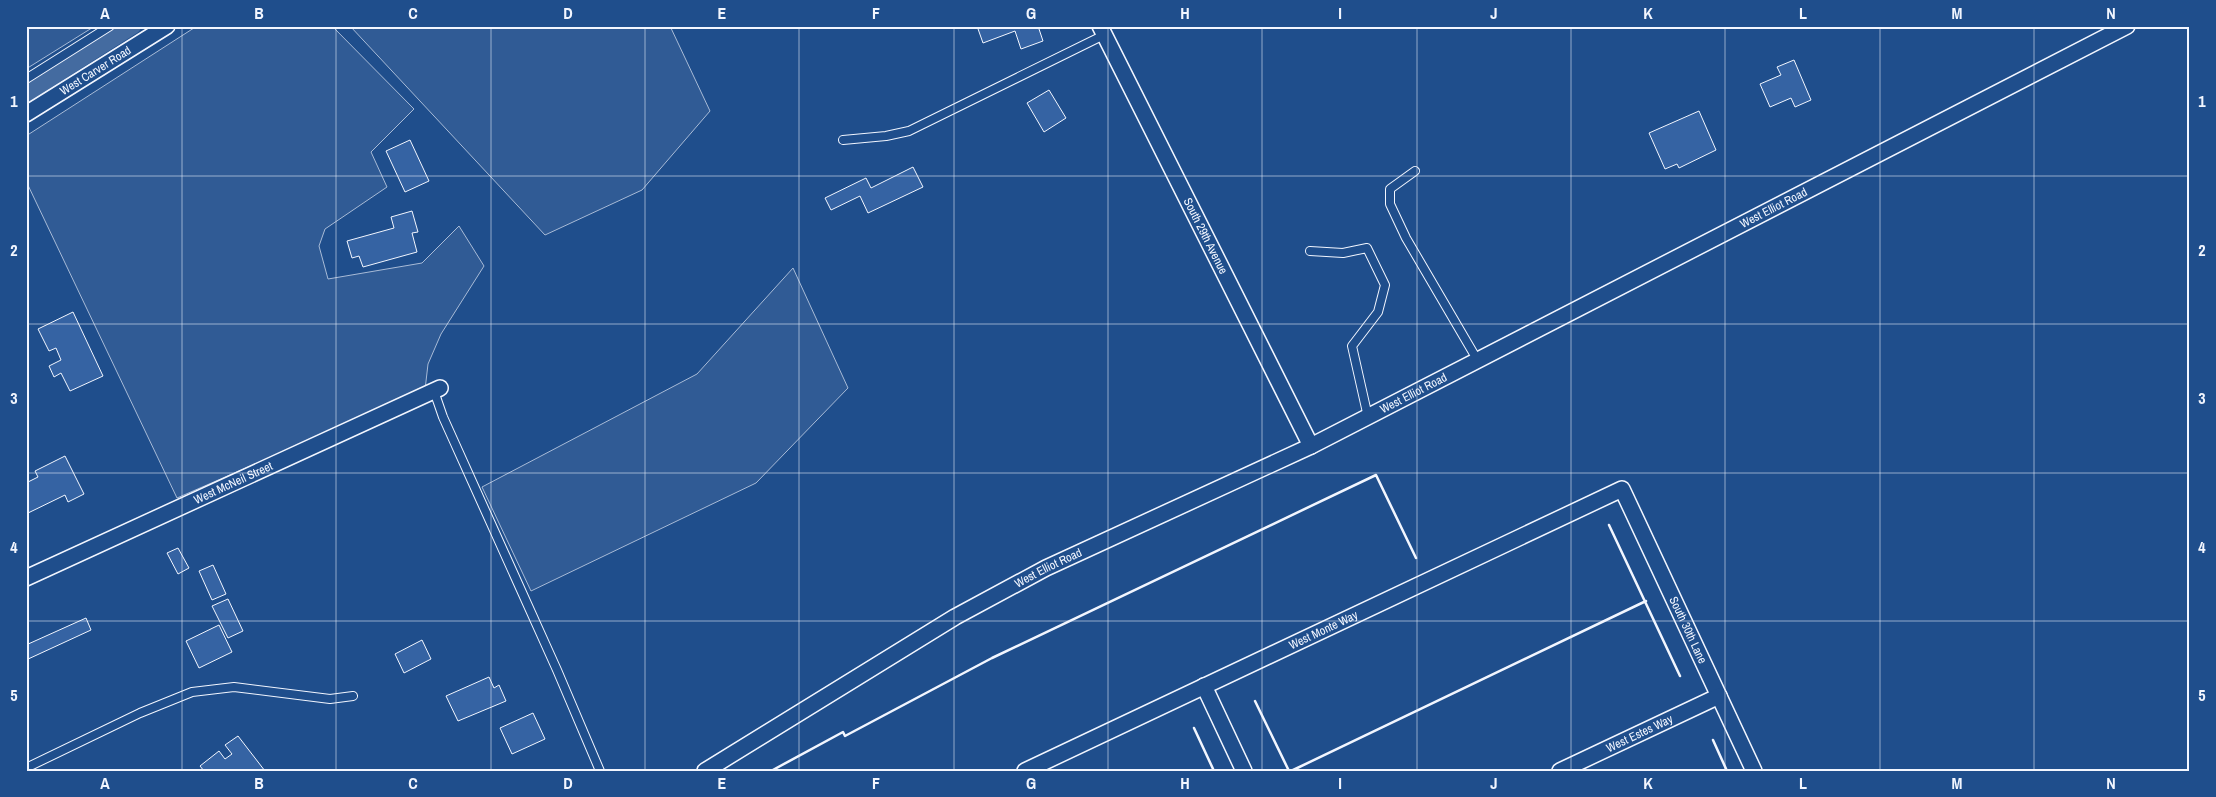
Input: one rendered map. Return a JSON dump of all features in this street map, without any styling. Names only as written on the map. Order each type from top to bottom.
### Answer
[{"type":"street","name":"West Carver Road","points":[[26,114],[167,26]]},
{"type":"street","name":"West Elliot Road","points":[[705,771],[955,617],[1029,577],[1311,446],[2127,26]]},
{"type":"street","name":"South 29th Avenue","points":[[1102,31],[1311,446]]},
{"type":"street","name":"West McNeil Street","points":[[26,578],[437,390]]},
{"type":"street","name":"West Monte Way","points":[[1025,771],[1622,489]]},
{"type":"street","name":"South 30th Lane","points":[[1622,489],[1754,771]]},
{"type":"street","points":[[1204,686],[1244,771]]},
{"type":"street","name":"West Estes Way","points":[[1560,771],[1719,696]]},
{"type":"lane","points":[[26,79],[110,26]]},
{"type":"lane","points":[[843,140],[886,136],[909,130],[1102,31]]},
{"type":"lane","points":[[1415,171],[1390,189],[1390,204],[1406,238],[1478,361]]},
{"type":"lane","points":[[1310,251],[1343,253],[1367,248],[1384,285],[1378,312],[1352,346],[1368,417]]},
{"type":"lane","points":[[437,390],[442,417],[553,661],[600,771]]},
{"type":"lane","points":[[26,768],[140,713],[192,692],[234,688],[330,699],[353,696]]},
{"type":"shaded area","points":[[26,26],[95,26],[26,69]]},
{"type":"shaded area","points":[[197,26],[332,26],[414,109],[371,152],[387,187],[325,229],[319,246],[328,279],[422,263],[459,226],[484,266],[441,334],[428,364],[425,390],[177,498],[26,181],[26,136]]},
{"type":"shaded area","points":[[350,26],[670,26],[710,111],[642,190],[545,235]]},
{"type":"shaded area","points":[[793,268],[848,388],[756,483],[531,591],[482,487],[697,374]]},
{"type":"building","points":[[977,26],[1038,26],[1043,41],[1021,49],[1015,31],[983,43]]},
{"type":"building","points":[[1794,60],[1811,100],[1795,107],[1791,98],[1770,107],[1760,84],[1781,75],[1777,67]]},
{"type":"building","points":[[1049,90],[1066,118],[1044,132],[1027,103]]},
{"type":"building","points":[[1699,111],[1716,150],[1679,168],[1677,164],[1665,169],[1649,133]]},
{"type":"building","points":[[410,140],[429,181],[405,192],[386,151]]},
{"type":"building","points":[[913,167],[923,187],[868,213],[860,196],[831,210],[825,198],[866,178],[871,188]]},
{"type":"building","points":[[412,211],[418,232],[412,233],[417,252],[363,267],[359,256],[352,258],[347,241],[394,228],[391,217]]},
{"type":"building","points":[[73,312],[103,376],[70,391],[61,373],[54,377],[49,366],[61,360],[56,348],[49,351],[38,329]]},
{"type":"building","points":[[65,456],[84,494],[68,502],[65,495],[26,514],[26,483],[38,477],[35,471]]},
{"type":"building","points":[[178,548],[189,568],[178,574],[167,553]]},
{"type":"building","points":[[213,565],[226,594],[212,600],[199,571]]},
{"type":"building","points":[[228,599],[243,631],[228,638],[212,606]]},
{"type":"building","points":[[86,618],[91,630],[26,660],[26,645]]},
{"type":"building","points":[[219,625],[232,652],[199,668],[186,641]]},
{"type":"building","points":[[422,640],[431,659],[404,673],[395,654]]},
{"type":"building","points":[[489,677],[494,688],[499,685],[506,701],[458,721],[446,696]]},
{"type":"building","points":[[533,713],[545,739],[512,754],[500,728]]},
{"type":"building","points":[[238,736],[265,771],[204,771],[200,766],[219,751],[225,759],[232,754],[225,745]]},
{"type":"waterway","points":[[26,94],[133,26]]},
{"type":"wall","points":[[771,771],[843,732],[845,736],[992,658],[1376,475],[1416,558]]},
{"type":"wall","points":[[1609,525],[1680,676]]},
{"type":"wall","points":[[1291,771],[1646,601]]},
{"type":"wall","points":[[1255,701],[1289,771]]},
{"type":"wall","points":[[1194,728],[1214,771]]},
{"type":"wall","points":[[1713,740],[1727,771]]}]
